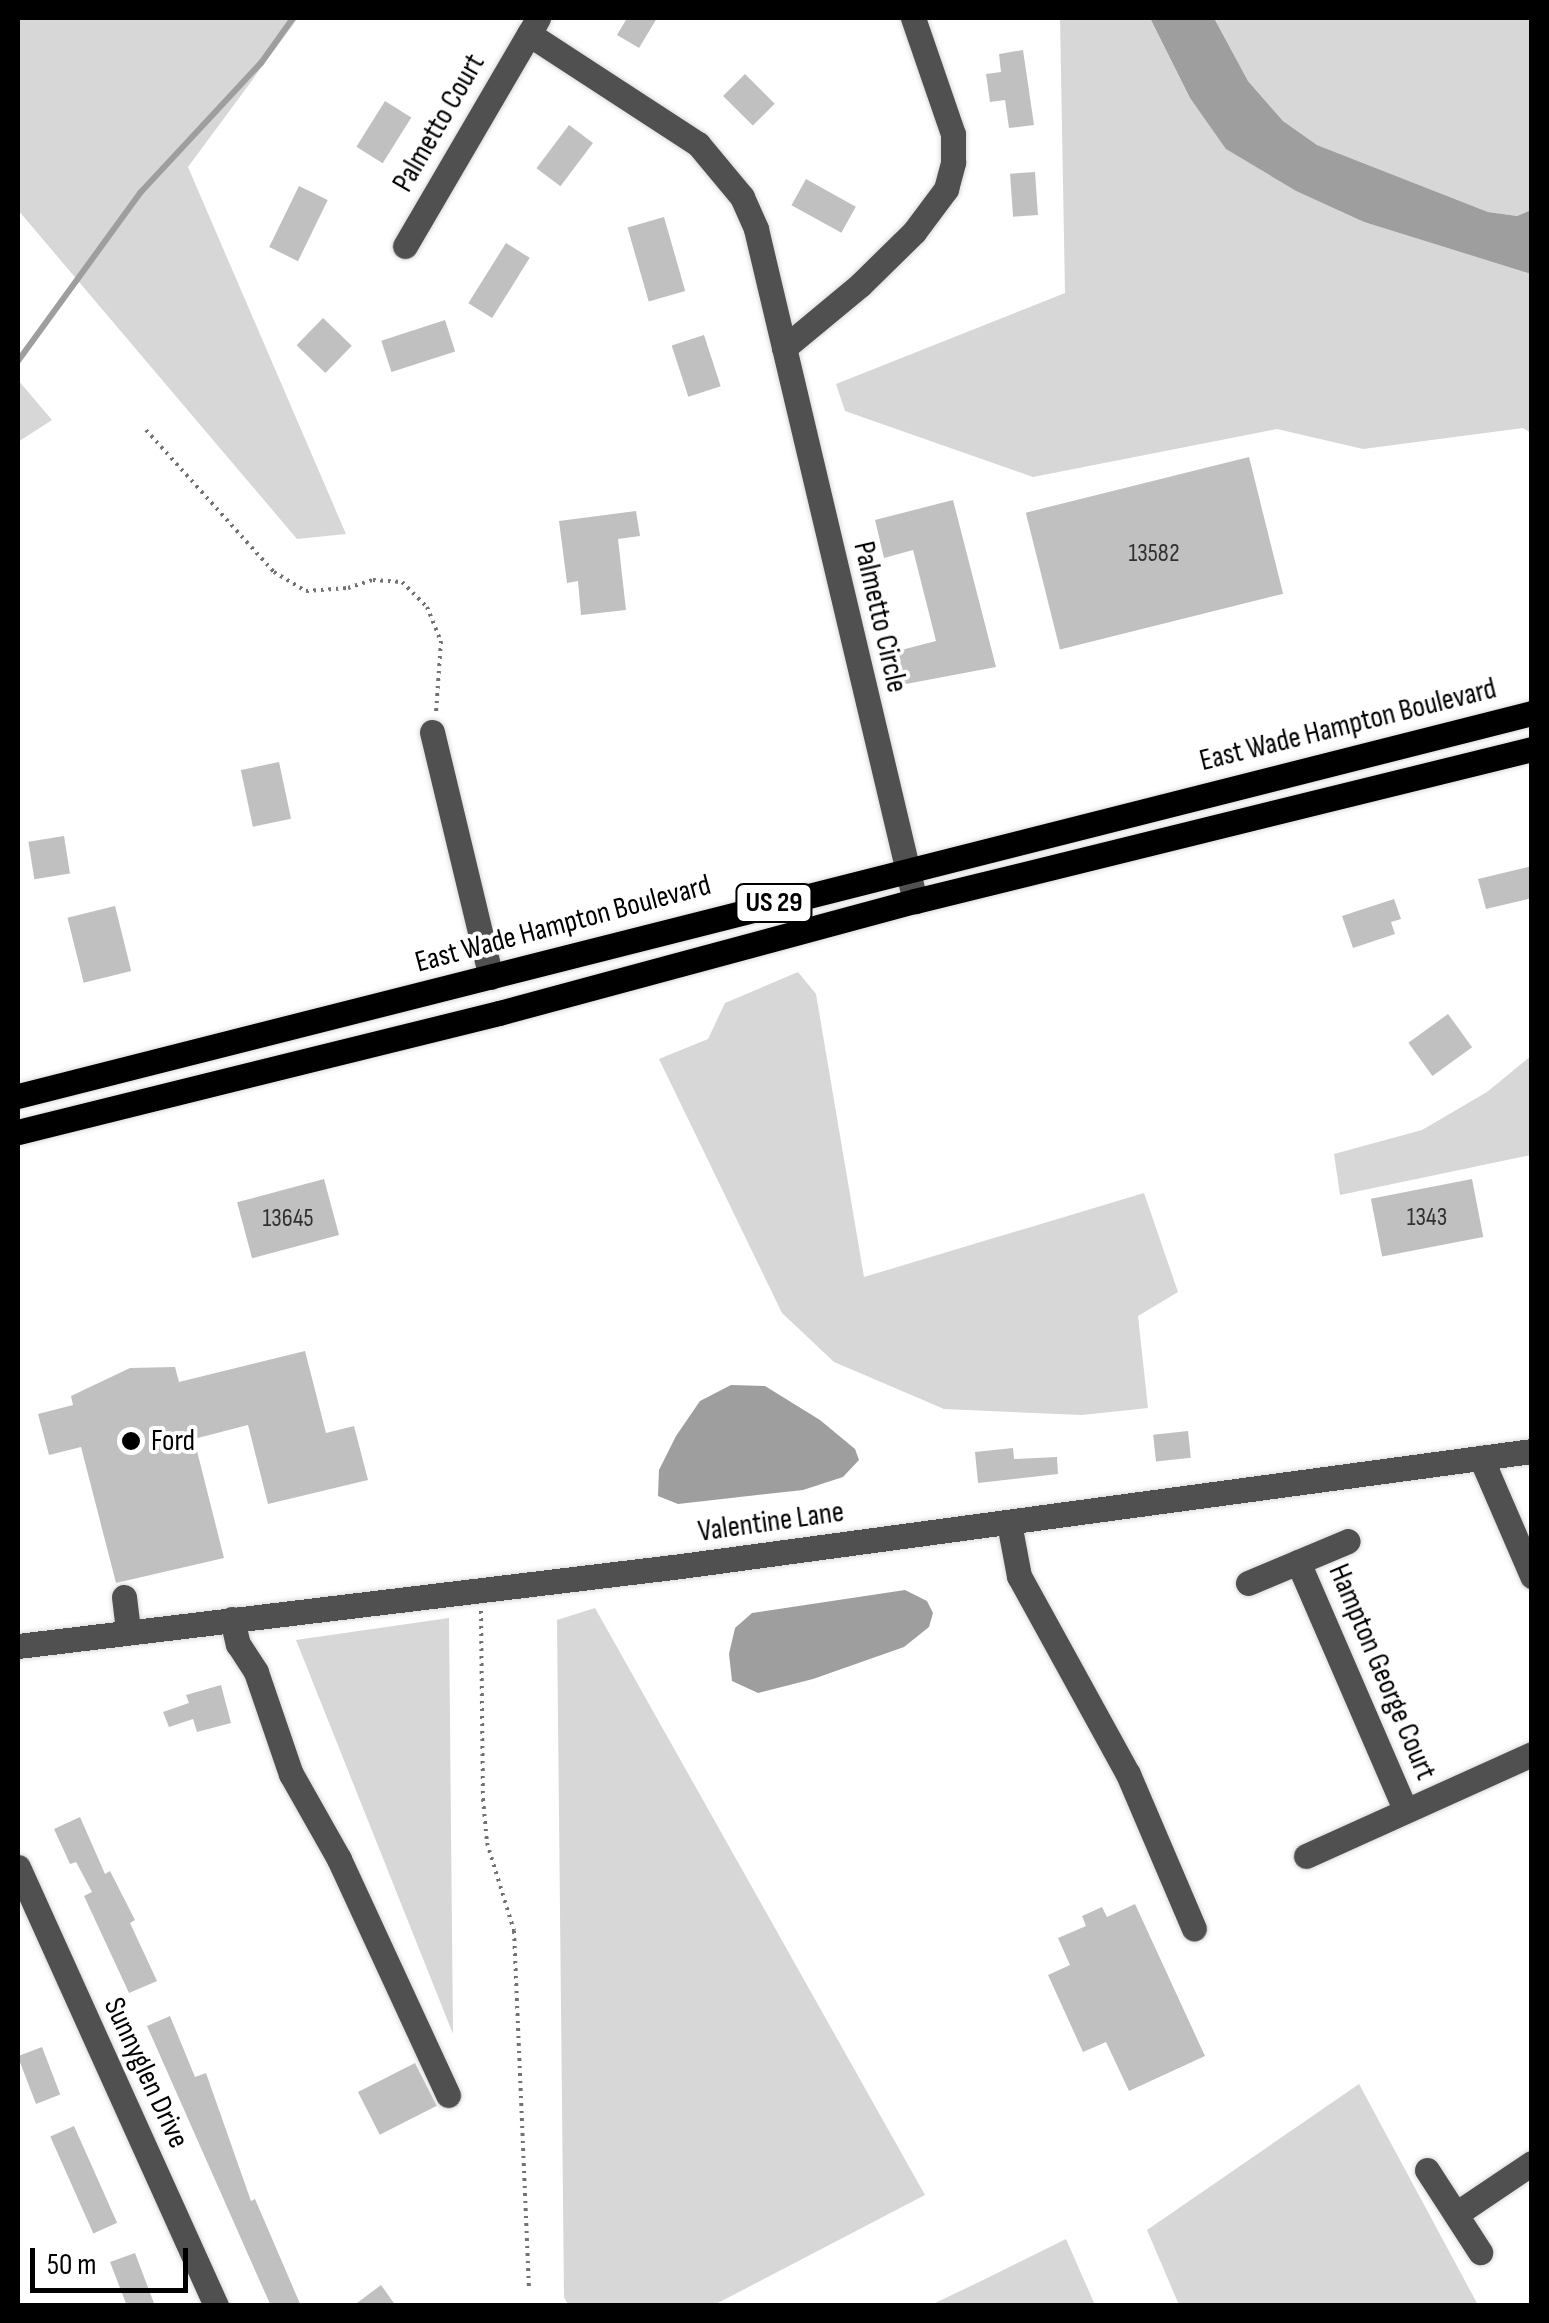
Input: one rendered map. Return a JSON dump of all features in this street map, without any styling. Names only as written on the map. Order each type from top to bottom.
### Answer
[{"type":"main road","name":"East Wade Hampton Boulevard","points":[[18,1096],[1532,713]]},
{"type":"main road","points":[[1416,742],[1424,776]]},
{"type":"main road","name":"US 29","points":[[18,1132],[500,1012],[915,901],[1532,749]]},
{"type":"main road","points":[[1160,805],[1167,839]]},
{"type":"main road","points":[[1004,844],[1012,877]]},
{"type":"street","points":[[784,348],[860,285],[914,232],[946,189],[953,162],[954,134],[912,18]]},
{"type":"street","name":"Palmetto Circle","points":[[533,26],[698,144],[722,169],[756,229],[915,901]]},
{"type":"street","name":"Palmetto Court","points":[[405,246],[533,26]]},
{"type":"street","points":[[432,732],[491,977]]},
{"type":"street","name":"Valentine Lane","points":[[18,1646],[480,1592],[1532,1451]]},
{"type":"street","points":[[1481,1458],[1532,1576]]},
{"type":"street","points":[[1009,1523],[1019,1576],[1128,1774],[1194,1929]]},
{"type":"street","points":[[1248,1583],[1348,1541]]},
{"type":"street","name":"Hampton George Court","points":[[1298,1562],[1406,1809]]},
{"type":"street","points":[[124,1597],[128,1632]]},
{"type":"street","points":[[232,1619],[238,1644],[268,1704],[291,1774],[340,1859],[448,2095]]},
{"type":"street","points":[[1306,1856],[1532,1754]]},
{"type":"street","name":"Sunnyglen Drive","points":[[18,1867],[23,1894],[216,2306]]},
{"type":"street","points":[[1456,2214],[1532,2163]]},
{"type":"street","points":[[1427,2170],[1480,2252]]},
{"type":"path","points":[[146,430],[274,572],[306,591],[348,588],[373,580],[402,582],[427,607],[441,641],[432,732]]},
{"type":"path","points":[[480,1592],[484,1800],[490,1855],[514,1931],[529,2288]]},
{"type":"shaded area","points":[[18,18],[298,18],[188,167],[346,534],[297,539],[18,210]]},
{"type":"shaded area","points":[[1060,18],[1150,18],[1190,98],[1227,149],[1296,191],[1364,222],[1531,274],[1531,433],[1523,428],[1363,449],[1277,429],[1033,477],[845,411],[836,384],[1065,293]]},
{"type":"shaded area","points":[[1150,18],[1214,18],[1248,81],[1283,121],[1317,145],[1488,212],[1517,216],[1531,210],[1531,274],[1364,222],[1296,191],[1226,149],[1190,98]]},
{"type":"shaded area","points":[[1214,18],[1531,18],[1531,210],[1517,216],[1488,212],[1317,145],[1283,121],[1248,81]]},
{"type":"shaded area","points":[[18,380],[52,420],[18,442]]},
{"type":"shaded area","points":[[798,972],[816,994],[864,1277],[1144,1193],[1178,1292],[1138,1316],[1148,1408],[1082,1415],[944,1409],[834,1362],[782,1313],[659,1059],[708,1039],[725,1003]]},
{"type":"shaded area","points":[[1531,1056],[1531,1155],[1340,1195],[1334,1154],[1422,1130],[1487,1092]]},
{"type":"shaded area","points":[[731,1385],[765,1386],[820,1420],[855,1449],[859,1460],[843,1477],[803,1490],[678,1504],[658,1496],[659,1470],[676,1436],[700,1401]]},
{"type":"shaded area","points":[[905,1590],[927,1601],[933,1613],[929,1627],[904,1647],[813,1679],[758,1693],[732,1681],[729,1654],[735,1628],[752,1613]]},
{"type":"shaded area","points":[[595,1608],[925,2195],[714,2305],[568,2305],[564,2297],[557,1620]]},
{"type":"shaded area","points":[[449,1618],[453,2034],[296,1640]]},
{"type":"shaded area","points":[[1359,2084],[1478,2305],[1179,2305],[1147,2230]]},
{"type":"shaded area","points":[[1066,2239],[1095,2305],[931,2305],[979,2282]]},
{"type":"building","points":[[627,18],[657,18],[639,48],[617,35]]},
{"type":"building","points":[[1023,50],[1034,125],[1009,128],[1005,100],[990,102],[986,74],[1001,72],[999,54]]},
{"type":"building","points":[[745,74],[775,104],[753,126],[723,96]]},
{"type":"building","points":[[385,101],[411,117],[383,163],[356,147]]},
{"type":"building","points":[[569,125],[593,143],[560,186],[537,168]]},
{"type":"building","points":[[1035,172],[1038,215],[1013,217],[1010,174]]},
{"type":"building","points":[[806,179],[856,207],[841,233],[791,205]]},
{"type":"building","points":[[299,186],[328,200],[298,261],[269,247]]},
{"type":"building","points":[[664,217],[685,291],[649,301],[627,227]]},
{"type":"building","points":[[506,243],[530,258],[492,318],[468,303]]},
{"type":"building","points":[[323,318],[352,346],[325,373],[297,345]]},
{"type":"building","points":[[445,320],[455,351],[391,372],[381,341]]},
{"type":"building","points":[[704,335],[721,386],[688,397],[672,346]]},
{"type":"building","points":[[1249,457],[1283,594],[1060,649],[1026,513]]},
{"type":"building","points":[[953,500],[996,667],[890,687],[882,655],[936,641],[913,550],[884,558],[875,520]]},
{"type":"building","points":[[636,511],[640,536],[618,539],[626,610],[581,615],[578,581],[567,583],[559,521]]},
{"type":"building","points":[[279,762],[291,819],[253,827],[241,770]]},
{"type":"building","points":[[64,836],[70,874],[34,879],[28,842]]},
{"type":"building","points":[[1532,866],[1532,898],[1486,909],[1478,879]]},
{"type":"building","points":[[1394,899],[1401,919],[1391,922],[1395,934],[1353,948],[1342,916]]},
{"type":"building","points":[[115,906],[131,971],[84,983],[67,918]]},
{"type":"building","points":[[1448,1014],[1472,1047],[1432,1076],[1408,1043]]},
{"type":"building","points":[[324,1179],[339,1235],[252,1258],[237,1202]]},
{"type":"building","points":[[1472,1179],[1483,1237],[1382,1257],[1371,1199]]},
{"type":"building","points":[[305,1351],[326,1433],[354,1426],[368,1480],[268,1504],[248,1425],[194,1439],[224,1558],[116,1583],[81,1447],[49,1455],[38,1414],[73,1405],[71,1396],[130,1368],[175,1367],[179,1382]]},
{"type":"building","points":[[1188,1431],[1191,1458],[1156,1462],[1153,1435]]},
{"type":"building","points":[[1013,1448],[1014,1459],[1057,1457],[1058,1474],[978,1483],[975,1452]]},
{"type":"building","points":[[221,1685],[231,1723],[197,1732],[193,1719],[169,1727],[163,1712],[189,1703],[186,1695]]},
{"type":"building","points":[[80,1817],[105,1874],[110,1871],[135,1920],[130,1923],[157,1981],[129,1993],[84,1896],[92,1892],[76,1862],[70,1864],[54,1829]]},
{"type":"building","points":[[1135,1904],[1205,2056],[1129,2091],[1106,2042],[1083,2052],[1048,1975],[1070,1965],[1058,1938],[1086,1926],[1082,1916],[1102,1907],[1107,1917]]},
{"type":"building","points":[[170,2016],[195,2077],[206,2073],[251,2201],[255,2199],[301,2306],[271,2306],[147,2026]]},
{"type":"building","points":[[42,2047],[60,2095],[36,2104],[18,2056]]},
{"type":"building","points":[[415,2063],[437,2106],[380,2135],[358,2092]]},
{"type":"building","points":[[74,2126],[117,2223],[93,2233],[50,2137]]},
{"type":"building","points":[[135,2253],[155,2306],[127,2306],[110,2262]]},
{"type":"building","points":[[381,2285],[396,2306],[353,2306]]},
{"type":"waterway","points":[[18,361],[140,193],[261,63],[293,18]]},
{"type":"place","name":"Ford","points":[[131,1441]]}]
